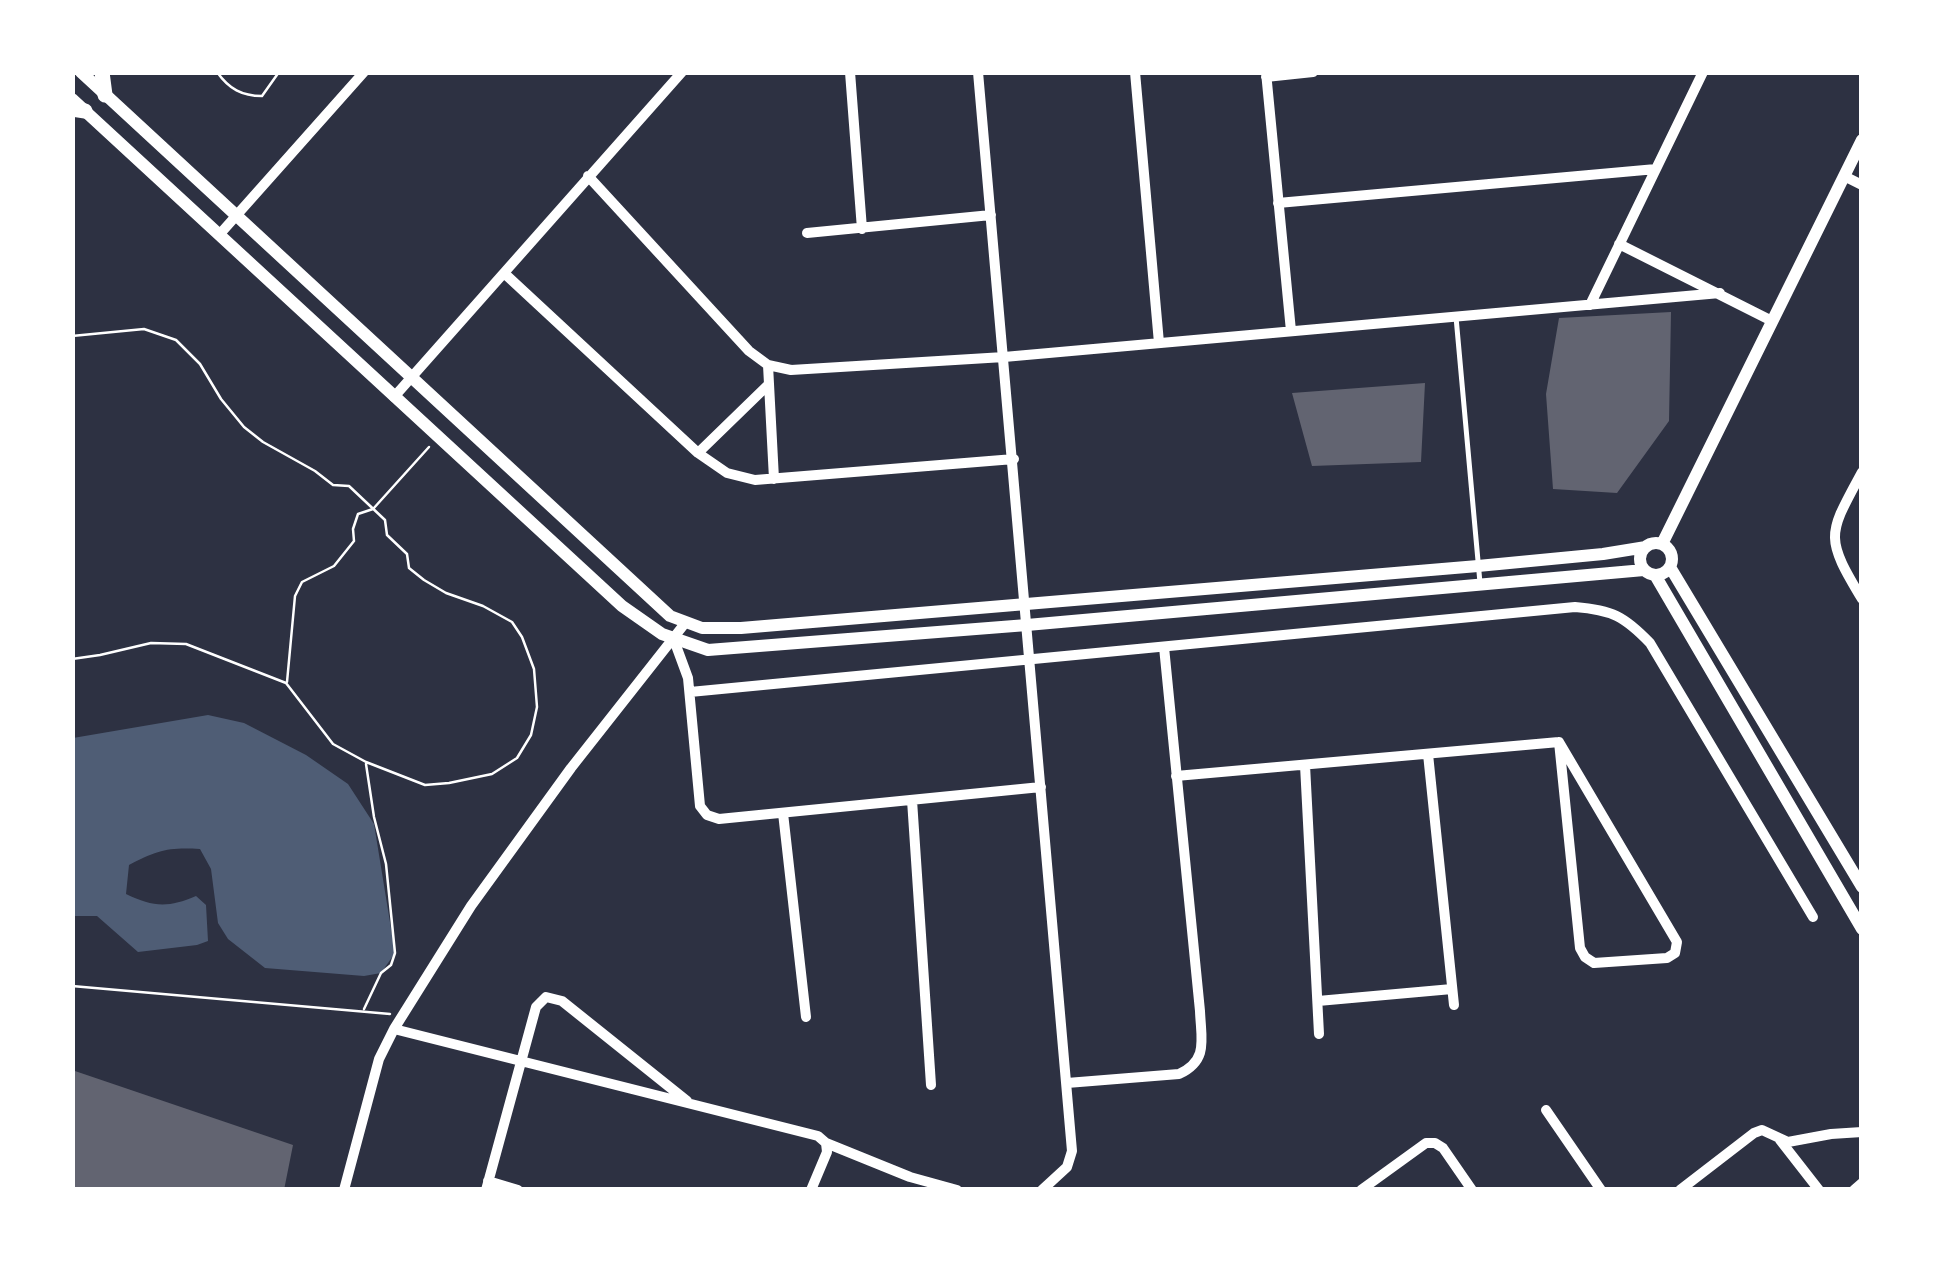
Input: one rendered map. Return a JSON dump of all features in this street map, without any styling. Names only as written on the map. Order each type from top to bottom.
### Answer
[{"type":"main road","points":[[102,72],[106,94]]},
{"type":"street","points":[[81,72],[670,616],[702,628],[741,628],[1478,566],[1662,544]]},
{"type":"street","points":[[219,234],[364,72]]},
{"type":"street","points":[[394,396],[682,72]]},
{"type":"street","points":[[850,72],[862,229]]},
{"type":"street","points":[[978,72],[1072,1151],[1057,1185],[1042,1190]]},
{"type":"street","points":[[1135,72],[1158,343]]},
{"type":"street","points":[[1291,332],[1266,74],[1314,72]]},
{"type":"street","points":[[1590,305],[1703,72]]},
{"type":"street","points":[[77,106],[622,606],[674,640],[708,650],[1480,584],[1661,574],[1670,567]]},
{"type":"street","points":[[1662,544],[1862,140]]},
{"type":"street","points":[[1278,203],[1656,169]]},
{"type":"street","points":[[588,176],[749,351],[768,365],[792,370],[1004,357],[1720,293]]},
{"type":"street","points":[[1844,176],[1862,186]]},
{"type":"street","points":[[807,233],[991,215]]},
{"type":"street","points":[[1620,244],[1772,321]]},
{"type":"street","points":[[504,273],[698,453],[727,474],[755,480],[1014,460]]},
{"type":"street","points":[[768,365],[774,478]]},
{"type":"street","points":[[698,453],[769,384]]},
{"type":"street","points":[[1862,472],[1837,518],[1833,543],[1862,599]]},
{"type":"street","points":[[1662,544],[1672,555],[1670,567],[1862,887]]},
{"type":"street","points":[[1646,547],[1640,558],[1861,928]]},
{"type":"street","points":[[1158,592],[1159,613]]},
{"type":"street","points":[[690,692],[1576,608],[1605,610],[1629,621],[1650,642],[1813,917]]},
{"type":"street","points":[[344,1190],[379,1059],[394,1030],[471,906],[571,768],[686,622]]},
{"type":"street","points":[[674,640],[688,678],[700,806],[708,816],[719,819],[1041,786]]},
{"type":"street","points":[[1067,1083],[1180,1074],[1192,1068],[1200,1057],[1200,1011],[1164,646]]},
{"type":"street","points":[[1176,776],[1559,742]]},
{"type":"street","points":[[1559,742],[1677,942],[1675,953],[1667,958],[1594,963],[1580,948],[1559,742]]},
{"type":"street","points":[[1428,754],[1454,1005]]},
{"type":"street","points":[[1305,765],[1320,1034]]},
{"type":"street","points":[[912,800],[931,1085]]},
{"type":"street","points":[[783,813],[806,1017]]},
{"type":"street","points":[[1318,1001],[1452,989]]},
{"type":"street","points":[[518,1190],[487,1186],[536,1007],[546,996],[562,1001],[692,1105]]},
{"type":"street","points":[[394,1030],[818,1136],[826,1143],[910,1177],[957,1190]]},
{"type":"street","points":[[1546,1110],[1601,1190]]},
{"type":"street","points":[[1680,1190],[1754,1132],[1762,1130],[1788,1142],[1862,1132]]},
{"type":"street","points":[[1780,1140],[1819,1190]]},
{"type":"street","points":[[1361,1190],[1426,1143],[1435,1142],[1472,1190]]},
{"type":"street","points":[[811,1190],[827,1152],[826,1143]]},
{"type":"street","points":[[1854,1190],[1862,1184]]},
{"type":"lane","points":[[1456,317],[1480,584]]},
{"type":"path","points":[[218,72],[240,94],[250,96],[262,96],[279,72]]},
{"type":"path","points":[[72,336],[144,329],[176,340],[200,364],[244,427],[333,486],[349,486],[385,520],[388,535],[407,554],[410,568],[424,580],[512,622],[534,669],[536,708],[531,735],[517,758],[492,774],[426,785],[366,762],[333,744],[286,683],[186,644],[151,643],[72,658]]},
{"type":"path","points":[[286,683],[295,596],[302,582],[334,566],[354,541],[352,528],[358,514],[373,509],[438,437]]},
{"type":"path","points":[[362,1012],[395,953],[386,864],[366,762]]},
{"type":"path","points":[[72,986],[404,1015]]},
{"type":"water","points":[[208,715],[244,723],[306,755],[348,784],[374,824],[395,953],[381,973],[364,976],[265,968],[228,939],[218,923],[211,869],[200,849],[163,851],[129,865],[126,894],[161,904],[196,896],[206,905],[208,941],[138,952],[97,916],[73,916],[73,738]]},
{"type":"building","points":[[1671,312],[1669,421],[1617,493],[1553,489],[1546,394],[1559,318]]},
{"type":"building","points":[[1425,383],[1421,462],[1312,466],[1292,393]]},
{"type":"building","points":[[72,1070],[293,1145],[284,1190],[72,1190]]}]
